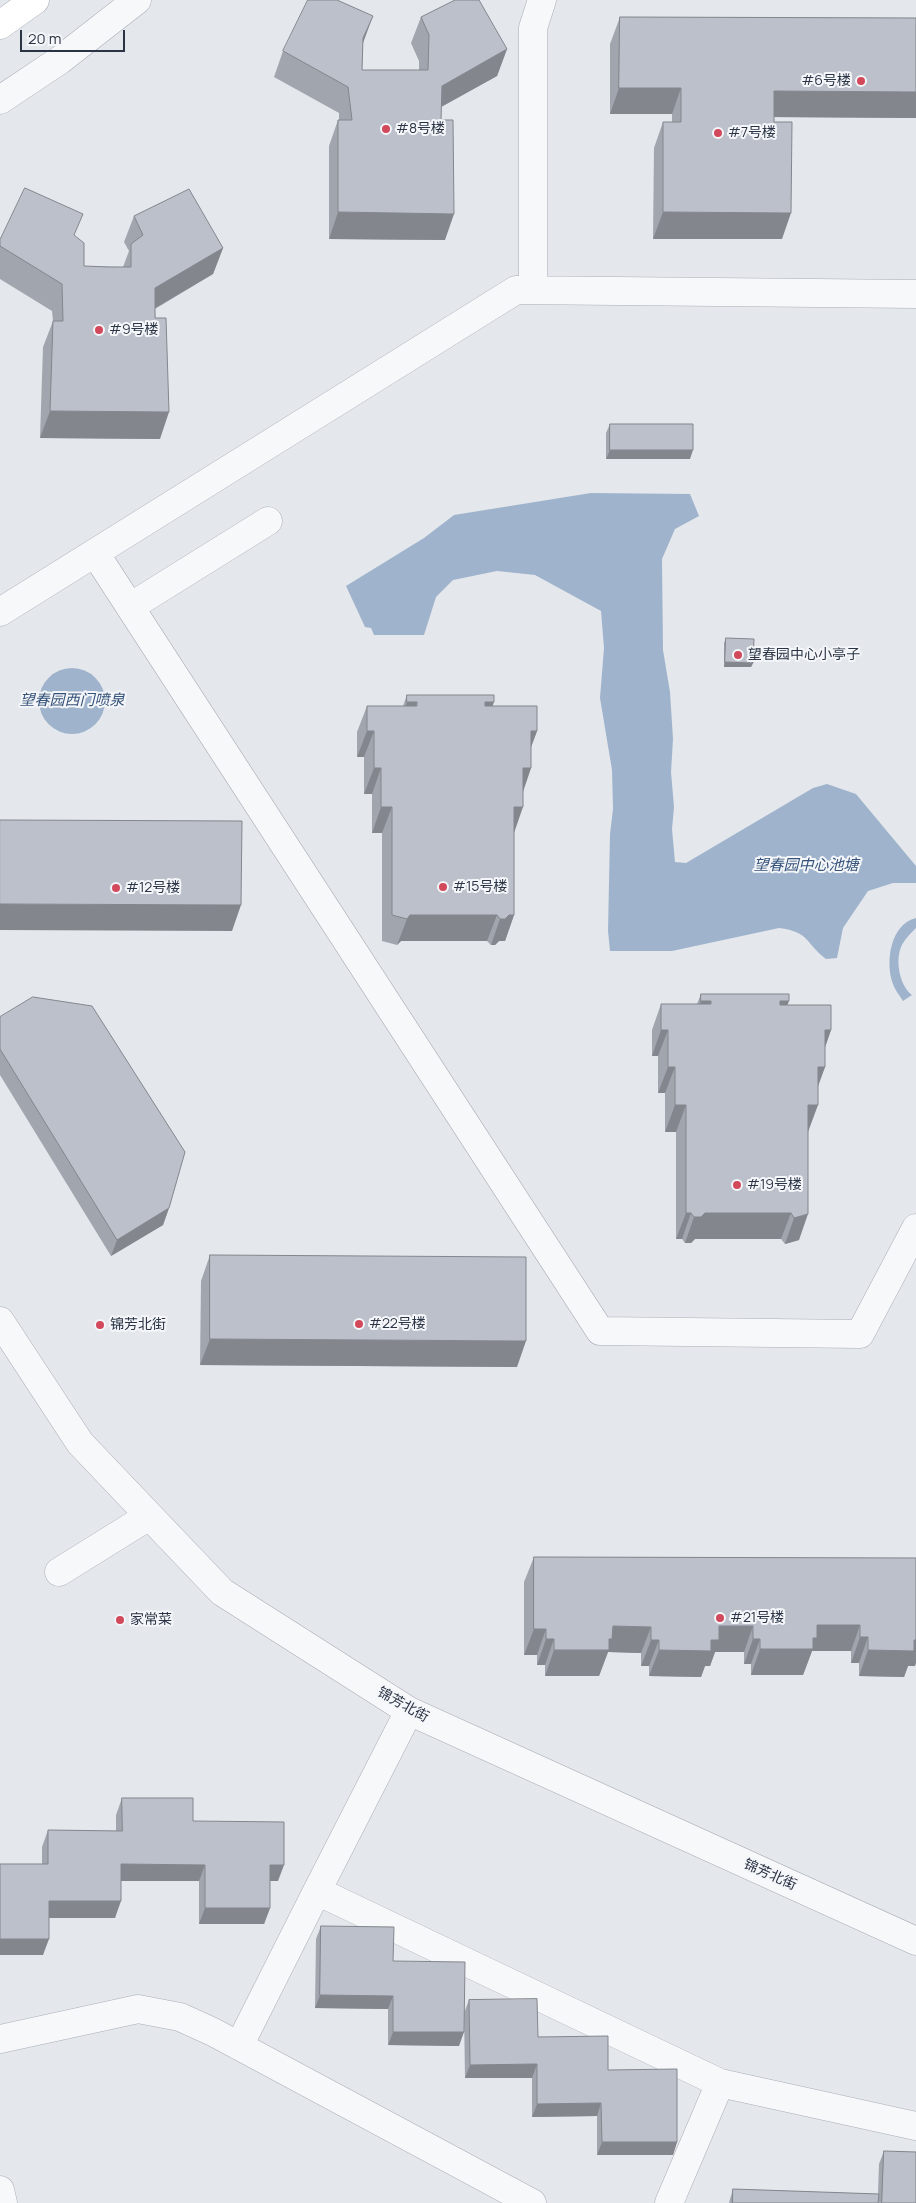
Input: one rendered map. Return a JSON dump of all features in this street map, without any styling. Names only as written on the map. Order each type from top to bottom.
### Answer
[{"type":"main road","points":[[0,24],[35,0]]},
{"type":"street","points":[[0,100],[60,60],[137,0]]},
{"type":"street","points":[[533,290],[533,28],[542,0]]},
{"type":"street","points":[[0,612],[516,290],[916,294]]},
{"type":"street","points":[[130,607],[268,521]]},
{"type":"street","points":[[95,553],[600,1330],[860,1334],[916,1228]]},
{"type":"street","name":"锦芳北街","points":[[0,1321],[80,1443],[222,1592],[409,1711],[916,1941]]},
{"type":"street","points":[[59,1572],[149,1516]]},
{"type":"street","points":[[239,2046],[409,1711]]},
{"type":"street","points":[[317,1891],[720,2083],[916,2126]]},
{"type":"street","points":[[0,2039],[138,2009],[180,2017],[214,2032],[532,2203]]},
{"type":"street","points":[[669,2203],[720,2083]]},
{"type":"street","points":[[0,2190],[3,2203]]},
{"type":"water","name":"望春园中心池塘","points":[[591,493],[690,494],[699,516],[675,529],[662,559],[663,650],[670,692],[673,739],[671,772],[674,807],[672,829],[675,862],[686,863],[813,788],[827,784],[856,794],[916,866],[916,883],[893,883],[868,891],[843,928],[837,958],[826,959],[802,935],[779,928],[672,951],[610,951],[608,931],[610,834],[613,809],[612,770],[600,698],[604,648],[601,611],[535,575],[497,571],[453,580],[436,597],[424,635],[374,635],[371,628],[365,627],[346,586],[424,538],[454,515]]},
{"type":"water","name":"望春园西门喷泉","points":[[66,668],[78,668],[90,673],[100,683],[105,695],[103,714],[90,729],[78,734],[66,734],[54,729],[44,719],[39,707],[39,695],[44,683],[54,673]]},
{"type":"water","points":[[916,918],[916,928],[904,942],[899,953],[898,960],[902,980],[904,986],[912,995],[903,1001],[893,984],[890,955],[895,936],[900,928]]},
{"type":"building","name":"#8号楼","points":[[308,0],[337,0],[373,16],[363,38],[362,70],[428,70],[429,35],[421,17],[455,0],[479,0],[507,49],[442,86],[441,120],[453,120],[454,214],[338,212],[338,120],[352,120],[348,87],[283,51]]},
{"type":"building","points":[[620,17],[916,18],[916,92],[774,91],[774,122],[792,122],[791,213],[663,212],[663,122],[681,122],[681,88],[619,88]]},
{"type":"building","name":"#9号楼","points":[[25,188],[83,214],[74,235],[84,243],[84,266],[109,267],[131,267],[131,244],[143,235],[134,216],[189,189],[223,248],[155,288],[155,318],[166,318],[169,412],[50,411],[53,321],[63,321],[62,284],[0,246],[0,240]]},
{"type":"building","points":[[610,424],[693,424],[693,450],[610,450]]},
{"type":"building","name":"望春园中心小亭子","points":[[726,638],[754,639],[753,663],[725,662]]},
{"type":"building","name":"#15号楼","points":[[407,695],[494,695],[494,702],[485,702],[485,706],[537,706],[537,731],[531,731],[531,768],[523,768],[523,807],[514,807],[514,915],[500,919],[497,915],[410,915],[407,919],[392,915],[392,807],[381,807],[381,768],[374,768],[374,731],[367,731],[367,706],[417,706],[417,702],[407,702]]},
{"type":"building","name":"#12号楼","points":[[0,820],[242,821],[241,905],[0,904]]},
{"type":"building","name":"#19号楼","points":[[701,994],[789,994],[789,1001],[780,1001],[780,1005],[831,1005],[831,1030],[825,1030],[825,1067],[818,1067],[818,1105],[808,1105],[808,1214],[794,1218],[791,1213],[705,1213],[701,1217],[694,1217],[691,1213],[686,1213],[686,1105],[675,1105],[675,1067],[668,1067],[668,1030],[661,1030],[661,1004],[711,1004],[711,1001],[701,1001]]},
{"type":"building","points":[[33,997],[92,1006],[185,1152],[169,1208],[117,1240],[0,1049],[0,1017]]},
{"type":"building","name":"#22号楼","points":[[210,1255],[526,1257],[526,1341],[210,1339]]},
{"type":"building","name":"#21号楼","points":[[534,1557],[916,1558],[916,1640],[914,1640],[914,1651],[868,1650],[868,1637],[860,1637],[860,1625],[817,1625],[817,1638],[813,1638],[813,1649],[760,1649],[760,1639],[753,1639],[753,1626],[719,1626],[719,1640],[711,1640],[711,1651],[659,1650],[659,1640],[651,1640],[651,1627],[613,1626],[612,1639],[609,1639],[609,1650],[554,1650],[554,1639],[546,1639],[546,1629],[534,1629]]},
{"type":"building","points":[[122,1798],[193,1798],[193,1821],[284,1822],[284,1865],[270,1865],[270,1908],[205,1908],[205,1865],[121,1864],[121,1901],[49,1901],[49,1939],[0,1939],[0,1864],[48,1864],[48,1830],[122,1831]]},
{"type":"building","points":[[321,1926],[394,1927],[393,1961],[465,1962],[464,2032],[393,2032],[393,1996],[320,1995]]},
{"type":"building","points":[[537,1999],[538,2037],[608,2036],[608,2070],[677,2069],[677,2142],[602,2142],[601,2103],[537,2104],[537,2064],[470,2065],[469,2000]]},
{"type":"building","points":[[884,2151],[916,2152],[916,2203],[882,2203]]},
{"type":"building","points":[[733,2189],[879,2194],[878,2203],[733,2203]]},
{"type":"place","name":"#6号楼","points":[[861,81]]},
{"type":"place","name":"#8号楼","points":[[386,129]]},
{"type":"place","name":"#7号楼","points":[[718,133]]},
{"type":"place","name":"#9号楼","points":[[99,330]]},
{"type":"place","name":"望春园中心小亭子","points":[[738,655]]},
{"type":"place","name":"#15号楼","points":[[443,887]]},
{"type":"place","name":"#12号楼","points":[[116,888]]},
{"type":"place","name":"#19号楼","points":[[737,1185]]},
{"type":"place","name":"#22号楼","points":[[359,1324]]},
{"type":"place","name":"锦芳北街","points":[[100,1325]]},
{"type":"place","name":"#21号楼","points":[[720,1618]]},
{"type":"place","name":"家常菜","points":[[120,1620]]}]
